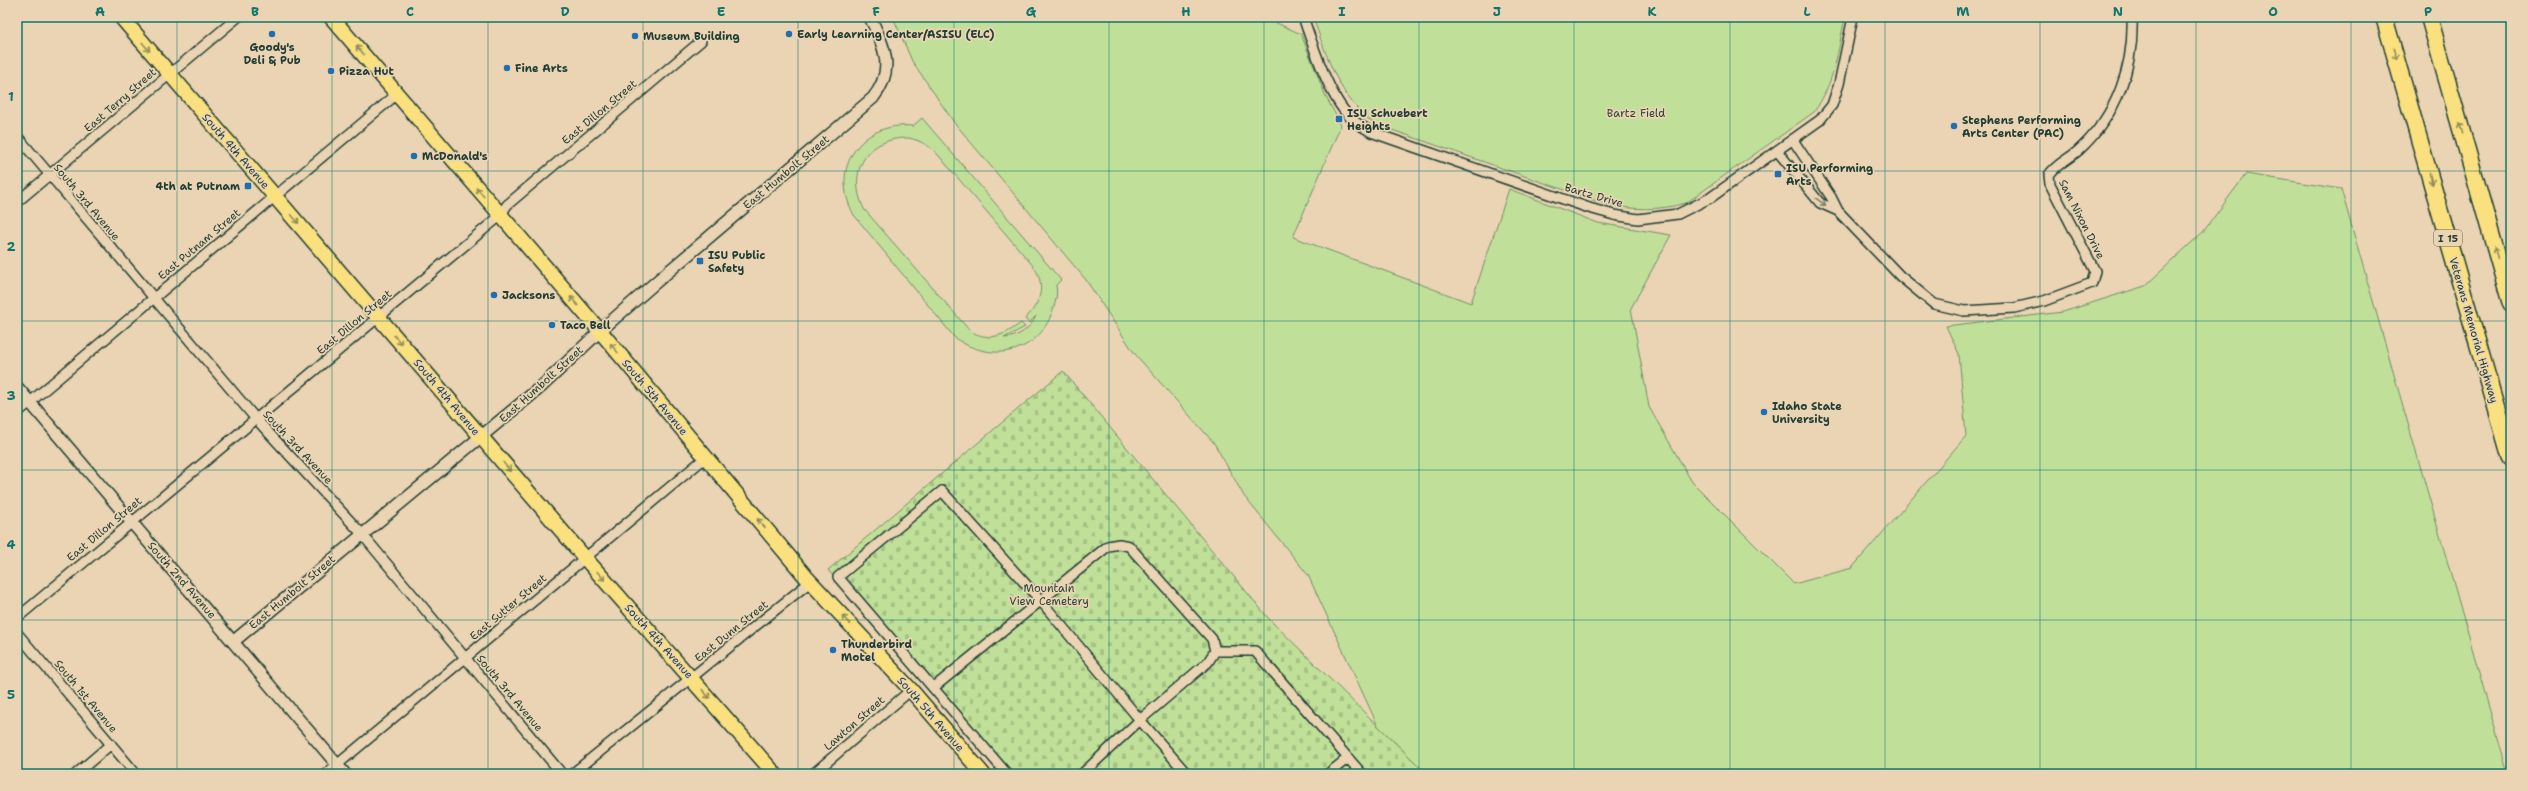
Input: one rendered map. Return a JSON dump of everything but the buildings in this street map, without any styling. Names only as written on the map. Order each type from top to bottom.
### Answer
[{"type":"highway","name":"Veterans Memorial Highway","points":[[2384,17],[2511,459]]},
{"type":"highway","points":[[2429,17],[2511,304]]},
{"type":"main road","name":"South 4th Avenue","points":[[121,17],[481,438],[775,774]]},
{"type":"main road","name":"South 5th Avenue","points":[[331,17],[600,331],[810,582],[911,690],[983,774]]},
{"type":"street","name":"East Terry Street","points":[[17,202],[238,17]]},
{"type":"street","name":"East Humbolt Street","points":[[234,641],[362,534],[481,438],[542,386],[600,331],[873,98],[882,86],[887,68],[884,52],[870,17]]},
{"type":"street","name":"Bartz Drive","points":[[1303,17],[1327,81],[1352,120],[1371,132],[1595,210],[1638,219],[1678,214],[1710,198],[1778,152],[1820,120],[1832,105],[1839,84],[1853,17]]},
{"type":"street","name":"Sam Nixon Drive","points":[[1778,152],[1820,203],[1838,211],[1920,294],[1934,304],[1949,309],[1964,311],[2014,308],[2044,301],[2092,283],[2095,271],[2050,184],[2048,175],[2053,169],[2079,150],[2111,110],[2124,84],[2131,59],[2132,17]]},
{"type":"street","name":"East Dillon Street","points":[[17,618],[500,216],[507,205],[701,41]]},
{"type":"street","name":"East Putnam Street","points":[[17,413],[397,94]]},
{"type":"street","name":"South 3rd Avenue","points":[[17,136],[256,419],[362,534],[562,774]]},
{"type":"street","name":"Sam Nixon Drive","points":[[1793,140],[1832,197],[1838,211]]},
{"type":"street","name":"South 2nd Avenue","points":[[17,387],[346,774]]},
{"type":"street","name":"East Sutter Street","points":[[326,774],[706,457]]},
{"type":"street","points":[[1007,774],[838,577],[942,491],[1041,601],[1187,774]]},
{"type":"street","points":[[933,688],[1108,546],[1118,544],[1129,546],[1212,639],[1215,651],[1208,662],[1140,720],[1082,774]]},
{"type":"street","name":"East Dunn Street","points":[[572,774],[810,582]]},
{"type":"street","name":"South 1st Avenue","points":[[17,634],[136,774]]},
{"type":"street","points":[[1215,651],[1254,651],[1362,774]]},
{"type":"street","name":"Lawton Street","points":[[813,774],[911,690]]},
{"type":"street","points":[[76,774],[111,744]]},
{"type":"street","points":[[1328,774],[1348,758]]},
{"type":"green space","points":[[893,17],[1263,17],[1301,34],[1326,97],[1341,125],[1293,237],[1471,303],[1509,189],[1598,223],[1671,235],[1631,308],[1649,407],[1692,482],[1794,584],[1852,568],[1966,436],[1959,354],[1946,326],[2063,312],[2145,286],[2203,232],[2246,174],[2341,189],[2508,774],[1427,774],[1378,726],[1308,575],[1244,496],[1214,443],[1135,354],[1086,280],[953,121],[912,61]]},
{"type":"green space","name":"Bartz Field","points":[[1313,17],[1845,17],[1831,79],[1814,112],[1686,203],[1676,206],[1646,209],[1626,208],[1605,204],[1375,124],[1363,114],[1343,90],[1329,62]]},
{"type":"green space","points":[[922,118],[1061,280],[1056,285],[1057,293],[1055,304],[1044,329],[1023,347],[1010,351],[996,352],[968,346],[955,338],[854,215],[847,197],[845,181],[848,165],[854,151],[865,140],[878,131],[894,126],[913,126]],"holes":[[[894,139],[914,139],[926,144],[939,156],[1035,268],[1040,282],[1040,295],[1038,301],[1025,319],[1029,323],[1036,316],[1034,321],[1023,332],[1004,338],[1025,327],[1021,323],[1002,334],[990,337],[970,331],[864,209],[859,195],[858,182],[859,170],[864,159],[872,150],[882,143]]]},
{"type":"green space","name":"Mountain View Cemetery","points":[[1063,371],[1269,619],[1427,774],[1000,774],[828,570]]},
{"type":"place","name":"Goody's Deli & Pub","points":[[272,34]]},
{"type":"place","name":"Early Learning Center/ASISU (ELC)","points":[[789,34]]},
{"type":"place","name":"Museum Building","points":[[635,36]]},
{"type":"place","name":"Fine Arts","points":[[507,68]]},
{"type":"place","name":"Pizza Hut","points":[[331,71]]},
{"type":"place","name":"ISU Schuebert Heights","points":[[1339,119]]},
{"type":"place","name":"Stephens Performing Arts Center (PAC)","points":[[1954,126]]},
{"type":"place","name":"McDonald's","points":[[414,156]]},
{"type":"place","name":"ISU Performing Arts","points":[[1778,174]]},
{"type":"place","name":"4th at Putnam","points":[[248,186]]},
{"type":"place","name":"ISU Public Safety","points":[[700,261]]},
{"type":"place","name":"Jacksons","points":[[494,295]]},
{"type":"place","name":"Taco Bell","points":[[552,325]]},
{"type":"place","name":"Idaho State University","points":[[1764,412]]},
{"type":"place","name":"Thunderbird Motel","points":[[833,650]]}]
